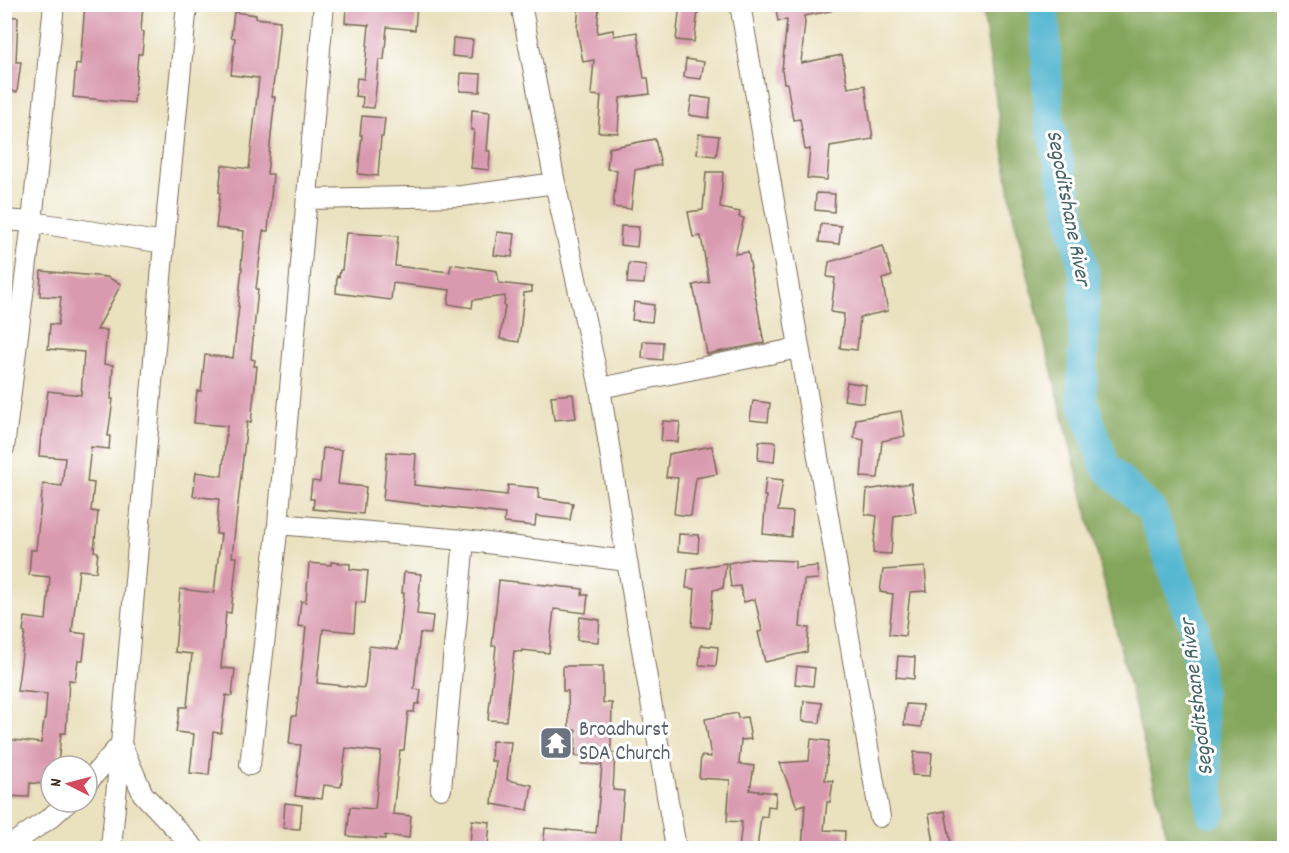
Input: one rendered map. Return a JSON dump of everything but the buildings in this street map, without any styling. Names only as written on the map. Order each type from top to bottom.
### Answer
[{"type":"street","points":[[4,448],[32,222],[54,4]]},
{"type":"street","points":[[111,849],[187,4]]},
{"type":"street","points":[[250,765],[278,524],[324,4]]},
{"type":"street","points":[[521,4],[555,183],[600,388],[676,849]]},
{"type":"street","points":[[740,4],[880,817]]},
{"type":"street","points":[[307,199],[462,196],[555,183]]},
{"type":"street","points":[[4,220],[32,222],[164,243]]},
{"type":"street","points":[[600,388],[799,348]]},
{"type":"street","points":[[278,524],[464,540],[627,561]]},
{"type":"street","points":[[441,789],[464,540]]},
{"type":"street","points":[[99,769],[121,744]]},
{"type":"street","points":[[121,744],[143,794],[194,849]]},
{"type":"street","points":[[8,847],[54,814]]},
{"type":"street","points":[[8,847],[34,849]]},
{"type":"green space","points":[[982,5],[1284,5],[1284,843],[1170,848],[1013,214]]},
{"type":"waterway","name":"Segoditshane River","points":[[1044,4],[1049,120],[1085,277],[1082,398],[1105,466],[1152,511],[1194,626],[1211,812]]},
{"type":"place","name":"Broadhurst SDA Church","points":[[556,743]]}]
